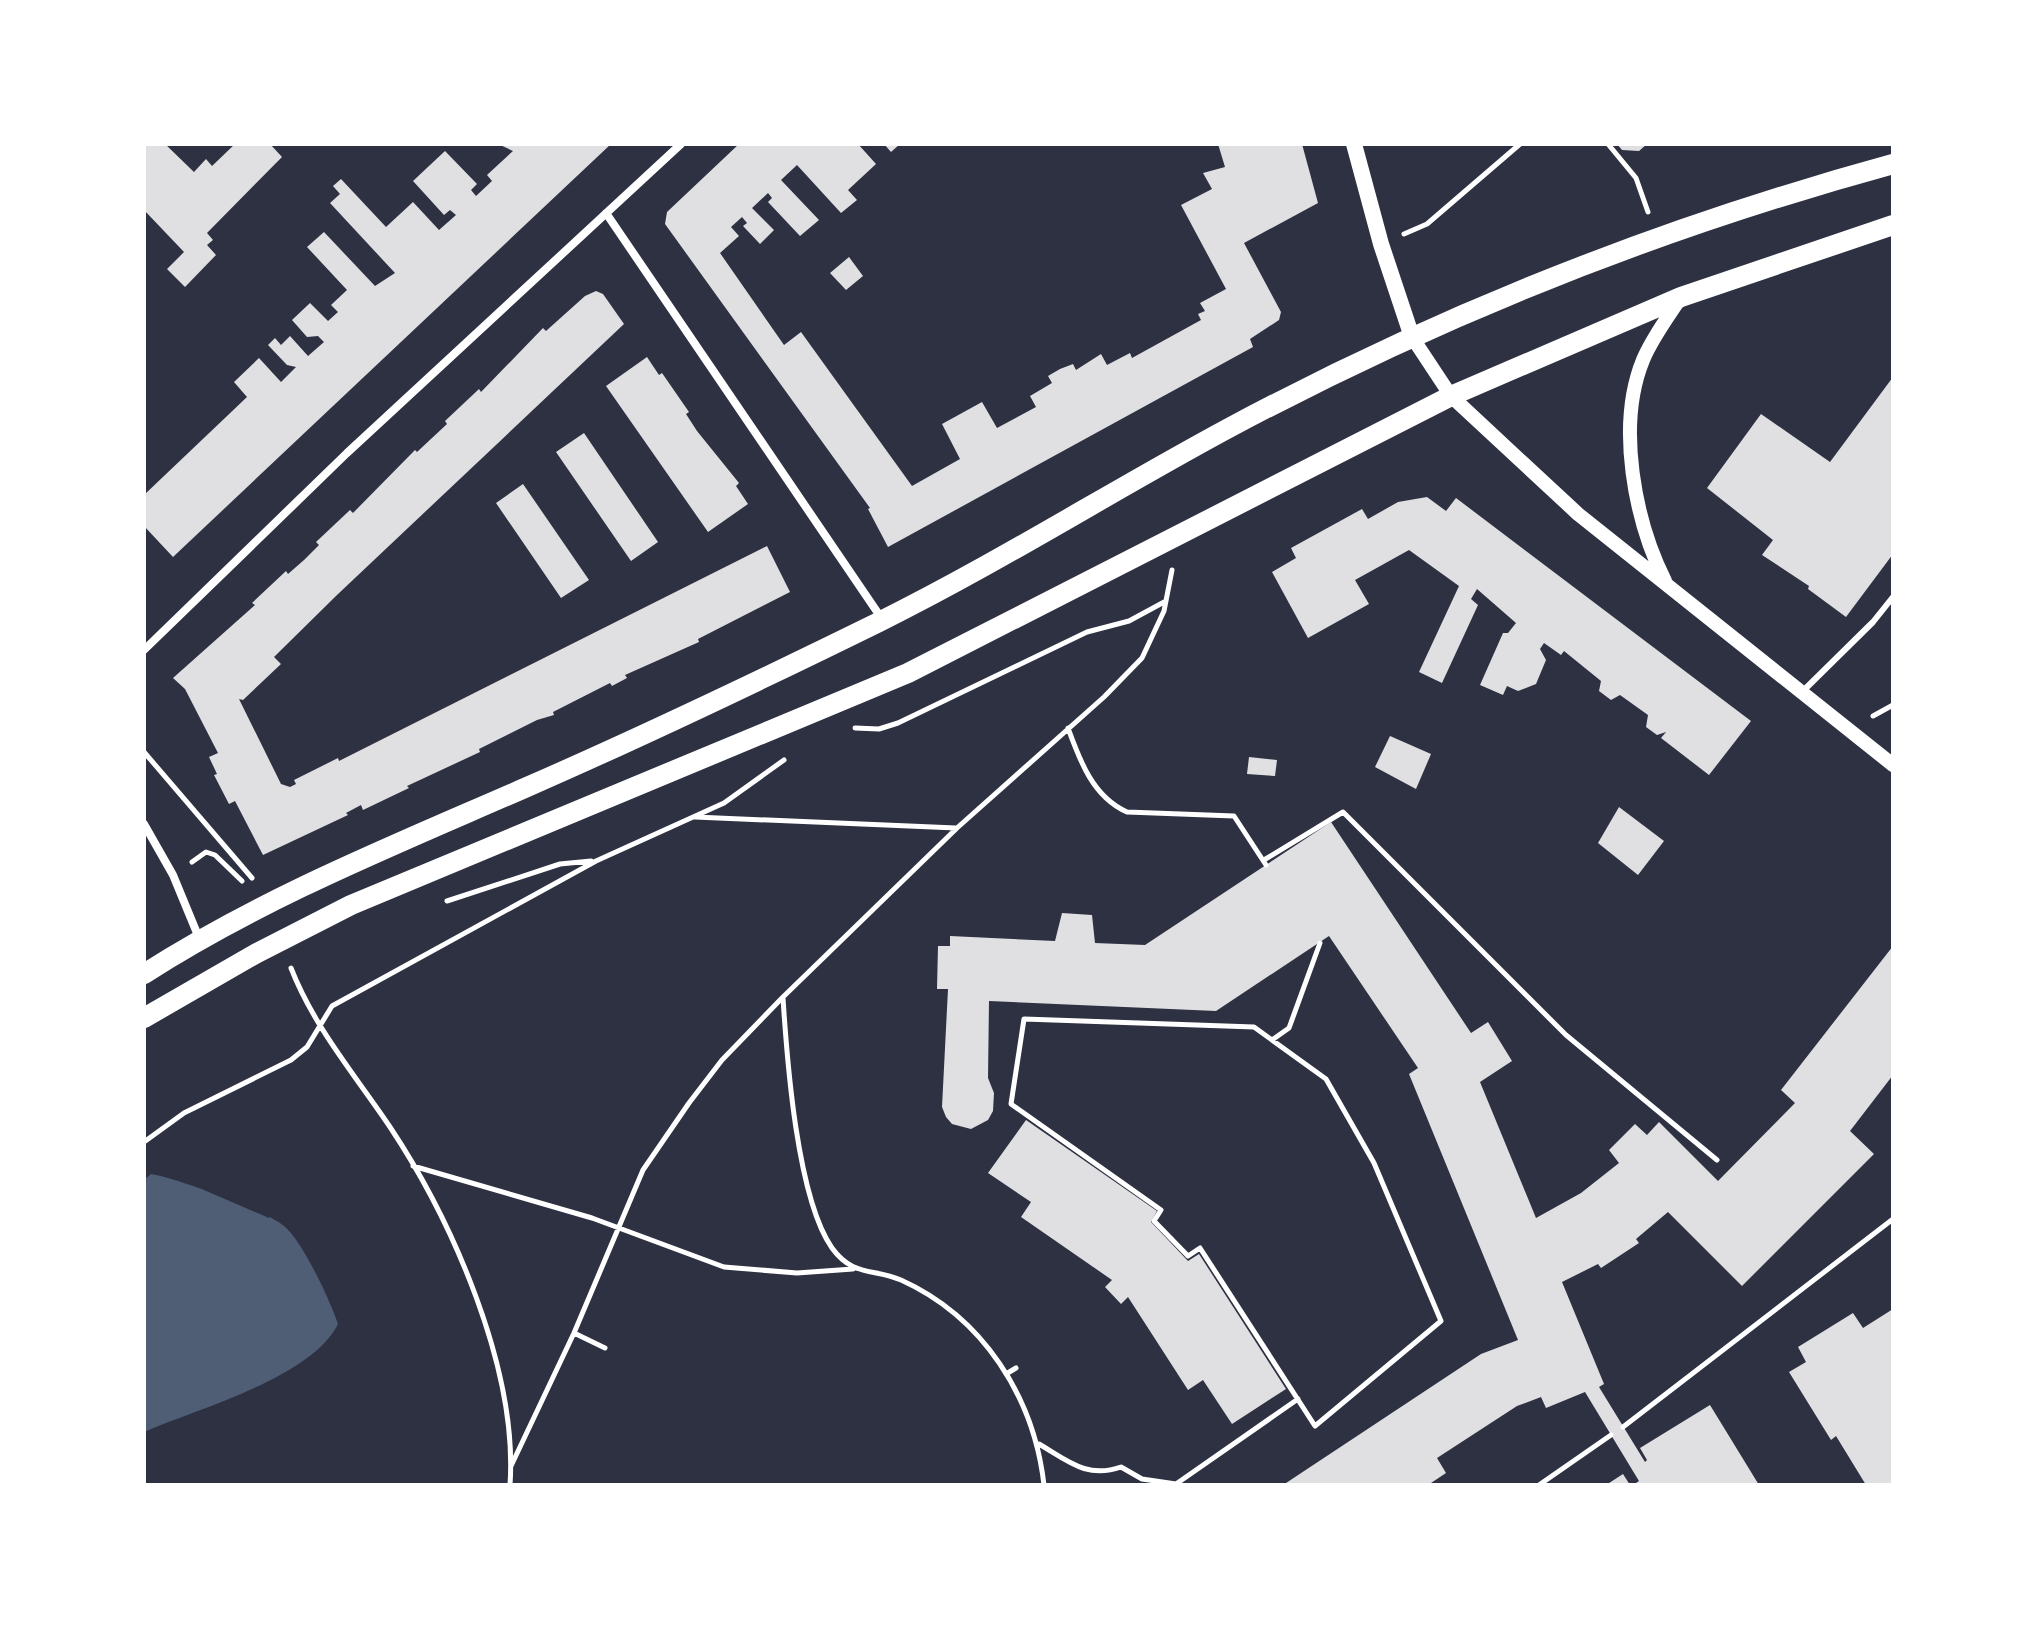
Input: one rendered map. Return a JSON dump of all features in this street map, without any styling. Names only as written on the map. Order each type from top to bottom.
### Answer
[{"type":"main road","points":[[1354,144],[1381,244],[1412,337]]},
{"type":"main road","points":[[144,974],[200,938],[367,856],[532,785],[883,620],[1228,428],[1412,337],[1536,282],[1801,189],[1893,164]]},
{"type":"main road","points":[[144,1018],[257,953],[351,905],[908,673],[1451,396],[1681,297],[1893,225]]},
{"type":"street","points":[[144,650],[347,453],[681,144]]},
{"type":"street","points":[[606,213],[883,620]]},
{"type":"street","points":[[1668,589],[1652,557],[1636,502],[1631,443],[1642,361],[1681,297]]},
{"type":"street","points":[[1412,337],[1451,396],[1567,504],[1668,589],[1893,765]]},
{"type":"street","points":[[144,824],[173,875],[200,938]]},
{"type":"lane","points":[[1802,692],[1873,622],[1893,597]]},
{"type":"path","points":[[1381,244],[1427,224],[1520,144]]},
{"type":"path","points":[[1608,144],[1636,178],[1658,239]]},
{"type":"path","points":[[511,1466],[574,1333],[643,1170],[668,1132],[722,1060],[783,997],[957,828],[1142,658],[1166,601],[1178,537]]},
{"type":"path","points":[[850,728],[879,729],[898,723],[1087,632],[1129,621],[1166,601]]},
{"type":"path","points":[[1068,728],[1079,759],[1094,784],[1116,807],[1127,812],[1234,816],[1265,863],[1343,812],[1566,1035],[1717,1160]]},
{"type":"path","points":[[144,752],[253,878],[240,882],[215,855],[206,852]]},
{"type":"path","points":[[144,1142],[184,1113],[291,1060],[307,1047],[332,1006],[596,861],[724,803],[795,755]]},
{"type":"path","points":[[693,817],[957,828]]},
{"type":"path","points":[[441,903],[560,864],[596,861]]},
{"type":"path","points":[[1272,1040],[1289,1028],[1320,943]]},
{"type":"path","points":[[288,960],[320,1026],[392,1130],[468,1273],[501,1385],[511,1466],[510,1485]]},
{"type":"path","points":[[283,973],[297,965]]},
{"type":"path","points":[[783,997],[787,1060],[811,1203],[832,1247],[853,1269]]},
{"type":"path","points":[[1024,1019],[1254,1027],[1272,1040],[1326,1079],[1374,1163],[1441,1321],[1315,1426],[1200,1248],[1188,1256],[1154,1221],[1161,1210],[1011,1104],[1024,1019]]},
{"type":"path","points":[[412,1166],[576,1213],[724,1267],[797,1273],[853,1269],[897,1279],[953,1310],[974,1328],[1006,1374],[1039,1444],[1044,1485]]},
{"type":"path","points":[[1623,1427],[1893,1219]]},
{"type":"path","points":[[574,1333],[605,1348]]},
{"type":"path","points":[[1006,1374],[1016,1368]]},
{"type":"path","points":[[1039,1444],[1076,1467],[1103,1473],[1121,1467],[1142,1479],[1176,1484],[1298,1399]]},
{"type":"path","points":[[1539,1485],[1611,1435]]},
{"type":"water","points":[[151,1174],[220,1196],[284,1226],[307,1257],[338,1324],[324,1343],[279,1376],[144,1432],[144,1180]]},
{"type":"pier","points":[[205,1187],[270,1215],[269,1218],[204,1190]]},
{"type":"building","points":[[144,144],[165,144],[194,172],[206,159],[212,166],[235,144],[270,144],[282,157],[207,233],[213,240],[207,245],[216,255],[185,287],[167,269],[184,252],[144,210]]},
{"type":"building","points":[[498,144],[611,144],[173,557],[144,526],[144,495],[247,397],[234,382],[259,358],[281,382],[296,367],[287,365],[268,345],[275,338],[281,345],[290,336],[308,356],[324,342],[318,336],[307,337],[292,320],[310,303],[328,321],[338,312],[331,305],[347,290],[307,247],[324,232],[375,286],[395,273],[330,203],[340,194],[333,186],[341,179],[386,227],[413,202],[439,230],[456,215],[450,210],[444,215],[413,181],[445,151],[477,184],[471,190],[476,196],[492,181],[487,175],[513,151]]},
{"type":"building","points":[[739,144],[858,144],[876,164],[848,190],[857,200],[841,213],[797,165],[781,180],[819,220],[800,236],[768,202],[772,198],[768,193],[752,208],[774,230],[760,244],[743,226],[747,223],[742,217],[731,227],[739,236],[720,253],[784,345],[801,332],[912,486],[960,459],[942,424],[982,402],[997,428],[1036,407],[1030,396],[1052,383],[1048,376],[1060,369],[1073,364],[1076,370],[1101,354],[1107,365],[1130,353],[1132,358],[1201,320],[1198,314],[1205,311],[1200,303],[1226,289],[1181,205],[1212,189],[1203,173],[1225,167],[1218,144],[1302,144],[1318,203],[1244,243],[1281,312],[1279,320],[1250,339],[1253,347],[888,547],[870,508],[665,224],[667,212]]},
{"type":"building","points":[[884,144],[900,144],[891,152]]},
{"type":"building","points":[[1617,144],[1647,144],[1639,151],[1622,150]]},
{"type":"building","points":[[849,257],[863,276],[846,290],[830,273]]},
{"type":"building","points":[[596,291],[603,294],[624,324],[337,595],[274,657],[281,664],[243,700],[239,699],[281,784],[290,787],[296,784],[294,780],[338,758],[339,761],[767,546],[790,592],[698,639],[699,642],[625,675],[627,678],[612,686],[610,683],[553,712],[554,715],[537,720],[479,749],[480,752],[407,786],[409,788],[363,810],[361,805],[346,813],[348,815],[263,855],[235,801],[229,804],[214,775],[217,774],[209,757],[218,753],[185,689],[173,678],[255,605],[252,603],[286,571],[288,574],[304,560],[319,545],[316,542],[350,510],[353,513],[415,450],[417,452],[447,424],[445,421],[479,389],[481,392],[543,328],[546,331],[585,296]]},
{"type":"building","points":[[647,357],[689,412],[686,414],[697,431],[739,483],[736,486],[748,504],[708,532],[606,386]]},
{"type":"building","points":[[1893,377],[1893,554],[1846,617],[1808,589],[1809,586],[1762,555],[1773,540],[1707,488],[1761,414],[1830,462]]},
{"type":"building","points":[[584,433],[658,542],[631,561],[556,452]]},
{"type":"building","points":[[523,484],[589,580],[561,598],[496,503]]},
{"type":"building","points":[[1427,497],[1446,511],[1456,498],[1751,721],[1709,775],[1661,738],[1666,732],[1657,735],[1646,727],[1648,715],[1620,695],[1611,700],[1599,691],[1601,681],[1564,651],[1561,655],[1544,643],[1540,649],[1546,660],[1536,684],[1518,691],[1507,686],[1503,695],[1480,685],[1503,633],[1508,633],[1516,623],[1477,589],[1471,599],[1478,605],[1442,683],[1419,672],[1459,586],[1409,550],[1355,580],[1369,604],[1308,638],[1272,572],[1296,558],[1291,548],[1362,509],[1368,519],[1398,502]]},
{"type":"building","points":[[1390,736],[1431,754],[1416,789],[1375,767]]},
{"type":"building","points":[[1249,757],[1277,760],[1275,776],[1247,774]]},
{"type":"building","points":[[1619,807],[1664,841],[1638,875],[1598,843]]},
{"type":"building","points":[[1331,822],[1471,1033],[1488,1022],[1512,1061],[1480,1082],[1536,1218],[1581,1193],[1619,1163],[1609,1150],[1635,1124],[1647,1135],[1659,1122],[1718,1181],[1795,1103],[1781,1090],[1893,946],[1893,1075],[1850,1131],[1874,1154],[1742,1286],[1668,1212],[1636,1239],[1639,1243],[1601,1268],[1598,1264],[1562,1282],[1604,1384],[1599,1387],[1645,1462],[1647,1460],[1640,1448],[1710,1405],[1759,1485],[1633,1485],[1639,1481],[1585,1392],[1546,1408],[1541,1397],[1517,1406],[1437,1458],[1446,1473],[1428,1485],[1283,1485],[1481,1354],[1518,1340],[1409,1074],[1418,1068],[1329,936],[1216,1011],[989,1001],[988,1078],[994,1093],[993,1111],[988,1120],[971,1129],[952,1124],[946,1117],[942,1107],[948,989],[937,989],[938,946],[950,946],[950,936],[1055,941],[1062,913],[1092,915],[1095,943],[1145,945]]},
{"type":"building","points":[[1026,1120],[1157,1211],[1151,1222],[1188,1261],[1199,1254],[1286,1389],[1232,1424],[1203,1380],[1188,1390],[1128,1297],[1121,1304],[1105,1287],[1112,1280],[1021,1217],[1031,1202],[988,1173]]},
{"type":"building","points":[[1893,1309],[1893,1485],[1866,1485],[1836,1436],[1831,1440],[1789,1372],[1806,1362],[1798,1347],[1853,1313],[1863,1328]]},
{"type":"building","points":[[1623,1474],[1630,1485],[1606,1485]]}]
